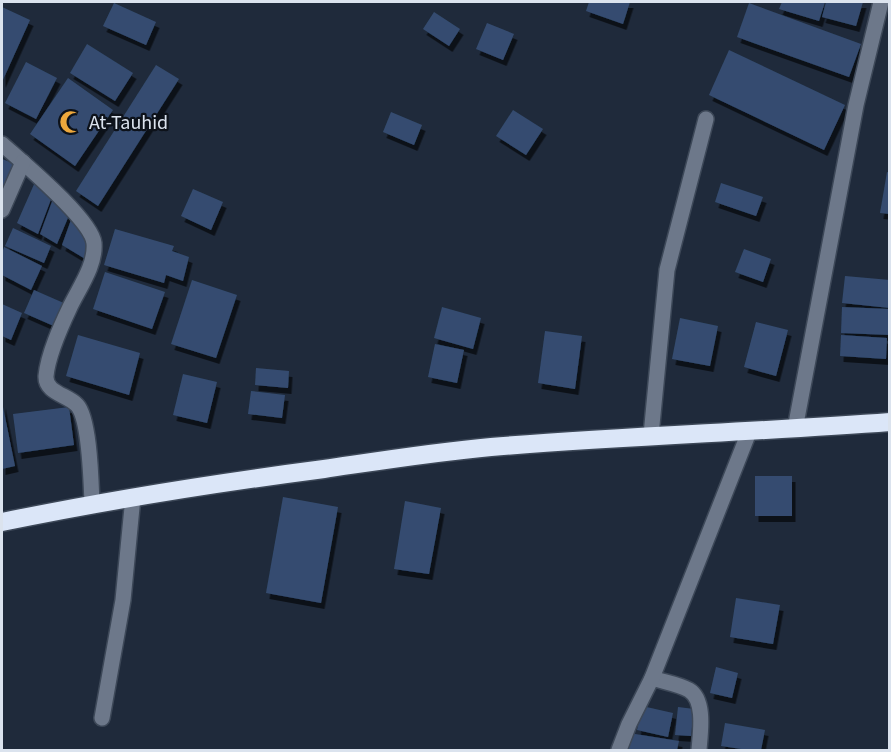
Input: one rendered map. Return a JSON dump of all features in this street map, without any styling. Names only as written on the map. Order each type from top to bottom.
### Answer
[{"type":"highway","points":[[2,522],[92,503],[211,484],[489,447],[651,435],[749,432],[890,422]]},
{"type":"street","points":[[795,429],[855,105],[881,2]]},
{"type":"street","points":[[651,435],[668,270],[706,119]]},
{"type":"street","points":[[2,144],[70,207],[87,228],[94,243],[91,262],[57,333],[46,378],[50,389],[78,406],[86,423],[92,503]]},
{"type":"street","points":[[2,210],[23,162]]},
{"type":"street","points":[[619,750],[652,678],[749,432]]},
{"type":"street","points":[[102,718],[123,600],[133,497]]},
{"type":"street","points":[[652,678],[691,691],[698,700],[701,718],[699,750]]},
{"type":"building","points":[[589,2],[630,2],[623,24],[586,11]]},
{"type":"building","points":[[782,2],[825,2],[819,21],[779,9]]},
{"type":"building","points":[[826,2],[863,2],[856,26],[822,17]]},
{"type":"building","points":[[114,3],[156,22],[146,45],[103,26]]},
{"type":"building","points":[[749,3],[861,44],[849,77],[737,37]]},
{"type":"building","points":[[2,7],[30,20],[2,82]]},
{"type":"building","points":[[434,12],[460,29],[449,46],[423,29]]},
{"type":"building","points":[[487,23],[514,34],[503,60],[476,49]]},
{"type":"building","points":[[87,44],[133,73],[115,101],[70,73]]},
{"type":"building","points":[[729,50],[845,105],[824,150],[709,95]]},
{"type":"building","points":[[26,62],[57,78],[36,119],[5,103]]},
{"type":"building","points":[[156,65],[179,79],[98,206],[76,191]]},
{"type":"building","name":"At-Tauhid","points":[[68,78],[113,110],[75,166],[30,134]]},
{"type":"building","points":[[513,110],[543,129],[526,155],[496,136]]},
{"type":"building","points":[[391,112],[422,125],[414,145],[383,132]]},
{"type":"building","points":[[2,159],[18,165],[2,198]]},
{"type":"building","points":[[887,172],[890,173],[890,214],[880,213]]},
{"type":"building","points":[[35,182],[53,194],[38,234],[17,223]]},
{"type":"building","points":[[721,183],[763,197],[756,216],[715,202]]},
{"type":"building","points":[[193,189],[223,202],[211,230],[181,216]]},
{"type":"building","points":[[53,199],[70,213],[57,244],[40,234]]},
{"type":"building","points":[[72,217],[91,242],[87,260],[62,245]]},
{"type":"building","points":[[13,228],[51,246],[44,263],[5,246]]},
{"type":"building","points":[[115,229],[174,246],[172,251],[189,257],[183,281],[166,275],[164,283],[104,265]]},
{"type":"building","points":[[4,247],[42,266],[31,290],[2,275]]},
{"type":"building","points":[[744,249],[771,259],[763,282],[735,272]]},
{"type":"building","points":[[105,272],[165,292],[152,329],[93,309]]},
{"type":"building","points":[[845,276],[890,280],[890,308],[842,303]]},
{"type":"building","points":[[192,280],[237,295],[216,358],[171,344]]},
{"type":"building","points":[[34,290],[66,304],[56,327],[24,313]]},
{"type":"building","points":[[2,304],[22,313],[11,340],[2,336]]},
{"type":"building","points":[[442,307],[481,318],[473,349],[434,338]]},
{"type":"building","points":[[842,307],[890,309],[890,335],[841,333]]},
{"type":"building","points":[[680,318],[718,326],[710,366],[672,359]]},
{"type":"building","points":[[756,322],[788,330],[776,376],[744,367]]},
{"type":"building","points":[[545,331],[582,336],[575,389],[538,383]]},
{"type":"building","points":[[78,335],[140,353],[129,395],[66,376]]},
{"type":"building","points":[[841,335],[887,338],[886,359],[840,356]]},
{"type":"building","points":[[435,344],[464,350],[457,383],[428,377]]},
{"type":"building","points":[[256,368],[289,371],[288,388],[255,385]]},
{"type":"building","points":[[183,374],[217,382],[207,423],[173,415]]},
{"type":"building","points":[[251,391],[285,395],[282,418],[248,414]]},
{"type":"building","points":[[2,402],[15,466],[2,469]]},
{"type":"building","points":[[69,407],[74,445],[18,453],[13,414]]},
{"type":"building","points":[[755,476],[792,476],[792,516],[755,516]]},
{"type":"building","points":[[283,497],[338,507],[321,603],[266,593]]},
{"type":"building","points":[[405,501],[441,508],[429,574],[394,569]]},
{"type":"building","points":[[736,598],[780,605],[773,644],[730,637]]},
{"type":"building","points":[[716,667],[738,673],[732,698],[710,693]]},
{"type":"building","points":[[642,706],[673,713],[668,737],[637,730]]},
{"type":"building","points":[[678,707],[694,709],[691,736],[675,735]]},
{"type":"building","points":[[725,723],[765,730],[761,750],[721,746]]},
{"type":"building","points":[[629,733],[679,741],[677,750],[626,750]]},
{"type":"place","name":"At-Tauhid","points":[[71,122]]}]
